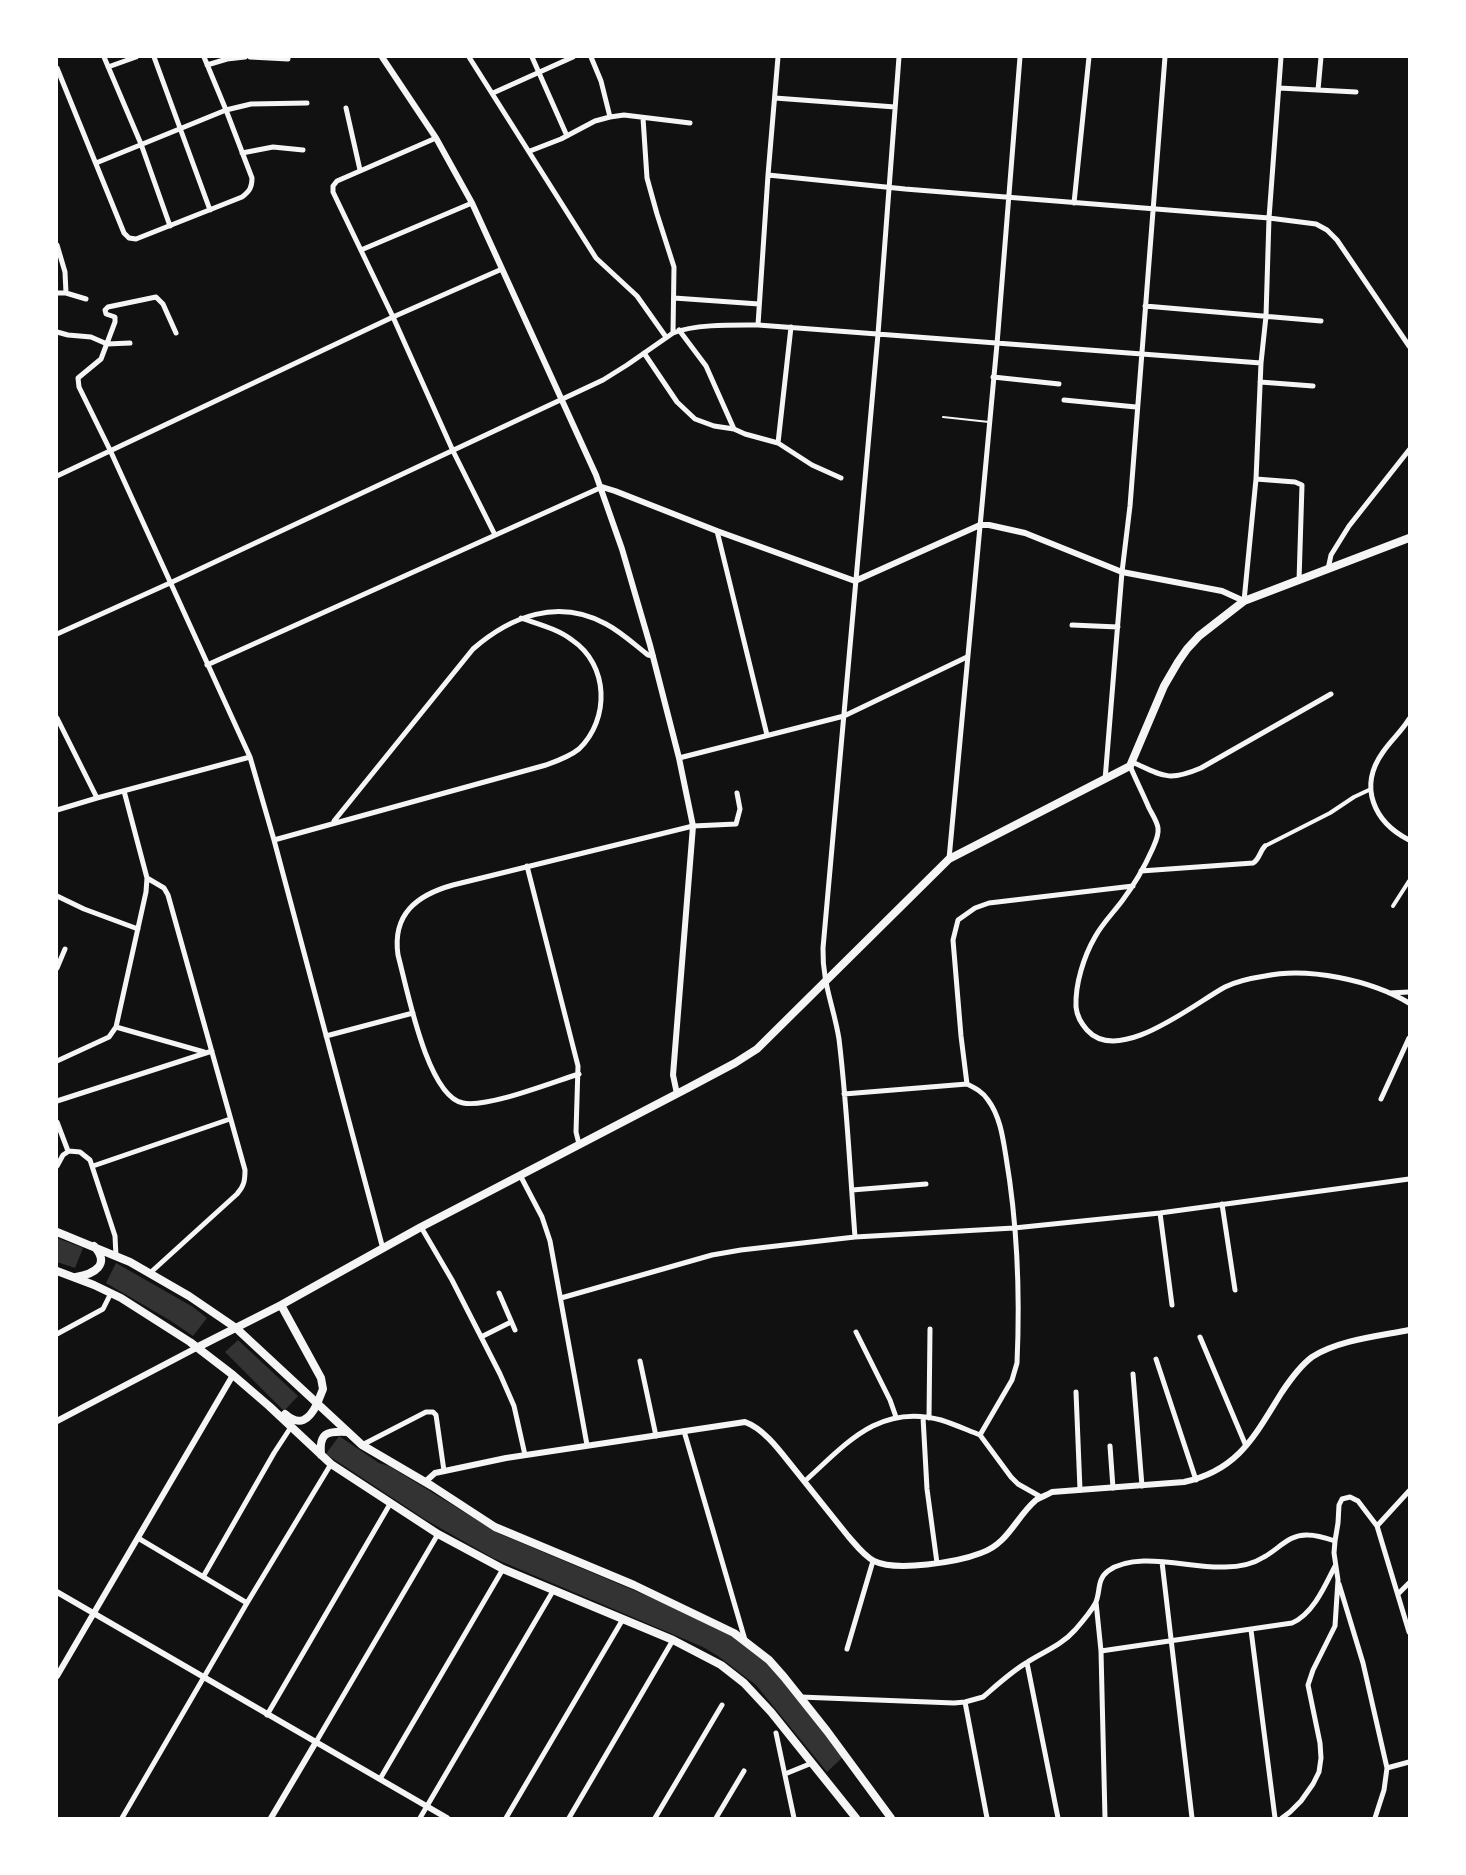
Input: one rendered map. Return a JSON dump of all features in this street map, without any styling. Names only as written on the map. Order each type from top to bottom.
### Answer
[{"type":"main road","points":[[198,1347],[281,1305],[421,1227],[735,1064],[757,1049],[949,859],[1105,780],[1131,764],[1164,686],[1182,655],[1199,636],[1244,601],[1409,538]]},
{"type":"main road","points":[[57,1232],[116,1256],[189,1296],[236,1329],[362,1444],[505,1532],[671,1602],[725,1627],[745,1640],[769,1660],[800,1697],[891,1818]]},
{"type":"main road","points":[[75,1277],[96,1271],[100,1265],[101,1256],[96,1248]]},
{"type":"main road","points":[[57,1271],[111,1293],[198,1347],[234,1375],[331,1464],[438,1534],[503,1569],[673,1640],[721,1665],[744,1683],[771,1712],[856,1818]]},
{"type":"main road","points":[[269,1406],[276,1407],[296,1422],[310,1415],[323,1389],[321,1378],[281,1305]]},
{"type":"main road","points":[[321,1456],[320,1443],[323,1436],[332,1431],[347,1432]]},
{"type":"street","points":[[104,57],[141,144],[170,226]]},
{"type":"street","points":[[108,67],[136,57]]},
{"type":"street","points":[[154,57],[210,210]]},
{"type":"street","points":[[57,68],[124,233],[129,238],[136,238],[243,197],[252,187],[252,178],[204,57]]},
{"type":"street","points":[[207,65],[227,59],[248,57],[288,59]]},
{"type":"street","points":[[382,57],[436,138],[472,202],[602,487],[653,656],[679,758],[693,826],[673,1075],[677,1094]]},
{"type":"street","points":[[469,57],[596,258],[609,272],[627,285],[666,337]]},
{"type":"street","points":[[532,57],[567,136]]},
{"type":"street","points":[[493,93],[573,57]]},
{"type":"street","points":[[591,57],[601,81],[610,117]]},
{"type":"street","points":[[758,325],[778,57]]},
{"type":"street","points":[[855,1238],[838,1036],[825,983],[823,948],[878,334],[899,57]]},
{"type":"street","points":[[949,859],[997,344],[1020,57]]},
{"type":"street","points":[[1074,203],[1089,57]]},
{"type":"street","points":[[1105,780],[1122,572],[1130,506],[1165,57]]},
{"type":"street","points":[[207,665],[602,487],[855,581],[980,525],[989,525],[1025,533],[1122,572],[1222,591],[1244,601],[1256,479],[1261,363],[1266,316],[1269,218],[1281,57]]},
{"type":"street","points":[[1318,90],[1322,57]]},
{"type":"street","points":[[1279,88],[1356,92]]},
{"type":"street","points":[[776,98],[895,107]]},
{"type":"street","points":[[96,163],[226,110],[250,104],[307,103]]},
{"type":"street","points":[[346,108],[360,170]]},
{"type":"street","points":[[530,151],[567,136],[595,121],[610,117],[624,115],[690,123]]},
{"type":"street","points":[[643,118],[647,178],[674,267],[676,332],[706,366],[734,429]]},
{"type":"street","points":[[436,138],[337,181],[333,186],[333,192],[362,250],[453,451],[495,534]]},
{"type":"street","points":[[242,153],[273,147],[303,150]]},
{"type":"street","points":[[768,175],[1316,224],[1327,230],[1337,240],[1409,346]]},
{"type":"street","points":[[362,250],[472,202]]},
{"type":"street","points":[[57,245],[65,272],[66,292]]},
{"type":"street","points":[[57,476],[393,317],[502,269]]},
{"type":"street","points":[[57,293],[66,292],[86,299]]},
{"type":"street","points":[[176,333],[160,299],[151,296],[106,308],[106,314],[116,319],[101,359],[78,378],[78,387],[110,450],[250,757],[384,1249]]},
{"type":"street","points":[[674,298],[759,304]]},
{"type":"street","points":[[1145,306],[1322,321]]},
{"type":"street","points":[[57,634],[603,380],[676,332],[758,325],[1261,363]]},
{"type":"street","points":[[778,443],[791,327]]},
{"type":"street","points":[[57,332],[91,338],[107,344],[130,343]]},
{"type":"street","points":[[644,353],[677,402],[695,419],[778,443],[812,465],[841,478]]},
{"type":"street","points":[[993,377],[1059,384]]},
{"type":"street","points":[[1260,382],[1313,386]]},
{"type":"street","points":[[1064,400],[1136,407]]},
{"type":"street","points":[[1328,568],[1331,555],[1349,526],[1409,450]]},
{"type":"street","points":[[1256,479],[1295,482],[1302,485],[1299,581]]},
{"type":"street","points":[[717,531],[767,735]]},
{"type":"street","points":[[333,822],[473,649],[490,634],[521,618],[544,612],[567,612],[590,617],[607,624],[648,655],[653,656]]},
{"type":"street","points":[[274,840],[546,765],[564,759],[578,750],[591,735],[602,701],[600,680],[594,663],[572,639],[521,618]]},
{"type":"street","points":[[1072,625],[1118,627]]},
{"type":"street","points":[[679,758],[844,716],[968,657]]},
{"type":"street","points":[[1131,764],[1160,775],[1183,776],[1331,694]]},
{"type":"street","points":[[57,718],[97,798]]},
{"type":"street","points":[[1409,719],[1382,752],[1371,789],[1375,806],[1386,825],[1409,840]]},
{"type":"street","points":[[57,810],[250,757]]},
{"type":"street","points":[[1131,764],[1158,830],[1158,836],[1133,886],[1095,936],[1080,978],[1076,1015],[1091,1035],[1104,1041],[1130,1038],[1176,1019],[1226,987],[1272,974],[1295,972],[1337,977],[1388,993],[1409,1003]]},
{"type":"street","points":[[1141,871],[1253,863],[1265,846],[1371,789]]},
{"type":"street","points":[[57,1061],[109,1037],[116,1027],[147,878],[124,791]]},
{"type":"street","points":[[579,1074],[496,1100],[462,1103],[446,1093],[438,1083],[426,1056],[396,944],[404,914],[412,905],[440,889],[693,826],[736,824],[740,809],[737,793]]},
{"type":"street","points":[[527,866],[579,1074],[576,1132],[579,1144]]},
{"type":"street","points":[[147,878],[164,888],[168,895],[209,1051],[245,1170],[243,1187],[150,1273]]},
{"type":"street","points":[[1393,906],[1409,881]]},
{"type":"street","points":[[967,1084],[953,940],[958,920],[975,908],[989,903],[1133,886]]},
{"type":"street","points":[[57,896],[84,909],[138,928]]},
{"type":"street","points":[[57,968],[64,949]]},
{"type":"street","points":[[1388,993],[1409,992]]},
{"type":"street","points":[[326,1036],[413,1012]]},
{"type":"street","points":[[116,1027],[209,1051]]},
{"type":"street","points":[[1381,1099],[1409,1038]]},
{"type":"street","points":[[57,1101],[209,1051]]},
{"type":"street","points":[[844,1094],[967,1084],[981,1092],[998,1118],[1009,1173],[1014,1228],[1017,1363],[1012,1380],[980,1435]]},
{"type":"street","points":[[93,1166],[230,1119]]},
{"type":"street","points":[[57,1122],[68,1151]]},
{"type":"street","points":[[57,1166],[68,1151],[75,1150],[90,1160],[115,1236],[116,1256]]},
{"type":"street","points":[[520,1175],[547,1228],[587,1445]]},
{"type":"street","points":[[561,1298],[712,1255],[855,1238],[1014,1228],[1160,1213],[1409,1179]]},
{"type":"street","points":[[852,1190],[926,1184]]},
{"type":"street","points":[[1222,1204],[1235,1290]]},
{"type":"street","points":[[1160,1213],[1172,1305]]},
{"type":"street","points":[[421,1227],[452,1280],[514,1406],[525,1455]]},
{"type":"street","points":[[57,1334],[103,1309],[111,1293]]},
{"type":"street","points":[[499,1293],[515,1330]]},
{"type":"street","points":[[481,1337],[511,1322]]},
{"type":"street","points":[[930,1329],[926,1417],[927,1489],[937,1563]]},
{"type":"street","points":[[425,1482],[435,1473],[525,1455],[738,1422],[751,1424],[776,1448],[851,1539],[873,1561],[898,1566],[937,1563],[981,1554],[998,1545],[1027,1510],[1041,1497],[1052,1492],[1165,1485],[1196,1480],[1221,1469],[1246,1446],[1288,1383],[1311,1358],[1332,1348],[1409,1330]]},
{"type":"street","points":[[856,1332],[896,1417]]},
{"type":"street","points":[[1200,1336],[1246,1446]]},
{"type":"street","points":[[57,1420],[198,1347]]},
{"type":"street","points":[[1156,1359],[1196,1480]]},
{"type":"street","points":[[640,1361],[656,1436]]},
{"type":"street","points":[[1133,1374],[1142,1486]]},
{"type":"street","points":[[57,1676],[234,1375]]},
{"type":"street","points":[[1077,1392],[1080,1490]]},
{"type":"street","points":[[362,1444],[426,1412],[433,1412],[436,1415],[444,1471]]},
{"type":"street","points":[[805,1481],[853,1438],[868,1428],[896,1417],[926,1417],[944,1421],[980,1435],[1011,1477],[1018,1484],[1041,1497]]},
{"type":"street","points":[[202,1577],[291,1427]]},
{"type":"street","points":[[684,1431],[745,1640]]},
{"type":"street","points":[[1110,1446],[1113,1488]]},
{"type":"street","points":[[122,1818],[203,1677],[331,1464]]},
{"type":"street","points":[[1377,1526],[1409,1491]]},
{"type":"street","points":[[1375,1818],[1384,1790],[1387,1768],[1363,1663],[1335,1564],[1335,1540],[1340,1502],[1346,1497],[1354,1498],[1377,1526],[1409,1632]]},
{"type":"street","points":[[267,1715],[390,1504]]},
{"type":"street","points":[[271,1818],[438,1534]]},
{"type":"street","points":[[1105,1818],[1101,1651],[1096,1602],[1100,1580],[1105,1573],[1125,1564],[1140,1562],[1223,1568],[1240,1566],[1260,1560],[1283,1543],[1297,1537],[1311,1535],[1335,1540]]},
{"type":"street","points":[[138,1538],[247,1603]]},
{"type":"street","points":[[848,1648],[873,1561]]},
{"type":"street","points":[[1162,1562],[1192,1818]]},
{"type":"street","points":[[1101,1651],[1292,1623],[1301,1619],[1308,1612],[1335,1564]]},
{"type":"street","points":[[380,1779],[503,1569]]},
{"type":"street","points":[[1282,1818],[1301,1801],[1318,1772],[1321,1758],[1320,1743],[1308,1685],[1312,1670],[1335,1626],[1338,1580]]},
{"type":"street","points":[[1398,1594],[1409,1583]]},
{"type":"street","points":[[420,1818],[553,1590]]},
{"type":"street","points":[[57,1592],[447,1818]]},
{"type":"street","points":[[800,1697],[965,1702],[983,1697],[1026,1663],[1064,1640],[1075,1630],[1096,1602]]},
{"type":"street","points":[[506,1818],[623,1619]]},
{"type":"street","points":[[1251,1630],[1275,1818]]},
{"type":"street","points":[[569,1818],[673,1640]]},
{"type":"street","points":[[1026,1663],[1058,1818]]},
{"type":"street","points":[[965,1702],[987,1818]]},
{"type":"street","points":[[655,1818],[722,1705]]},
{"type":"street","points":[[776,1733],[794,1818]]},
{"type":"street","points":[[1387,1768],[1409,1762]]},
{"type":"street","points":[[785,1774],[812,1763]]},
{"type":"street","points":[[716,1818],[744,1771]]},
{"type":"lane","points":[[57,324],[57,338]]},
{"type":"lane","points":[[943,417],[989,422]]},
{"type":"shaded area","points":[[57,1238],[83,1248],[75,1268],[57,1262]]},
{"type":"shaded area","points":[[116,1263],[193,1307],[207,1318],[193,1336],[106,1283]]},
{"type":"shaded area","points":[[238,1340],[298,1396],[284,1411],[225,1352]]},
{"type":"shaded area","points":[[339,1436],[379,1463],[389,1466],[500,1534],[702,1619],[729,1634],[765,1661],[804,1706],[843,1757],[827,1772],[756,1685],[703,1647],[493,1558],[426,1520],[326,1454]]}]
